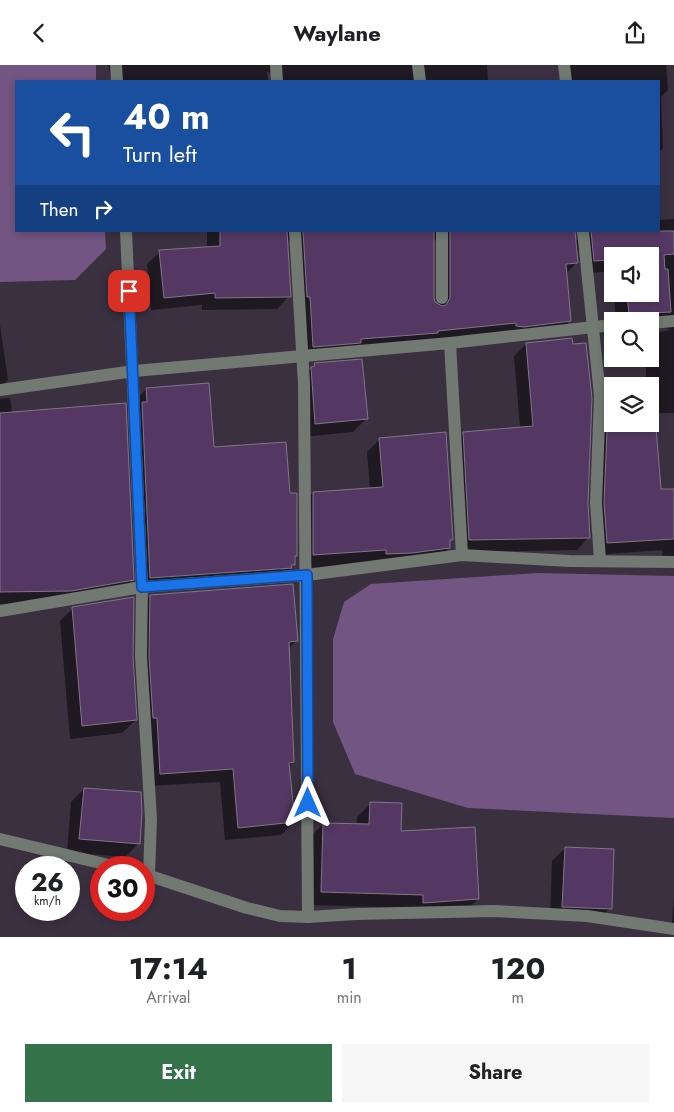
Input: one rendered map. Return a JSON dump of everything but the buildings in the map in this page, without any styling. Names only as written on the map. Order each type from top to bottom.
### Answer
[{"type":"street","points":[[116,65],[117,80]]},
{"type":"street","points":[[276,65],[277,80]]},
{"type":"street","points":[[418,65],[420,80]]},
{"type":"street","points":[[564,65],[566,80]]},
{"type":"street","points":[[126,232],[134,371],[142,587],[142,656],[150,819],[147,856]]},
{"type":"street","points":[[295,232],[304,356],[308,917]]},
{"type":"street","points":[[442,232],[442,298]]},
{"type":"street","points":[[583,232],[600,396],[596,503],[600,561]]},
{"type":"street","points":[[659,322],[674,321]]},
{"type":"street","points":[[0,390],[134,371],[450,343],[604,326]]},
{"type":"street","points":[[450,343],[462,555]]},
{"type":"street","points":[[0,611],[142,587],[307,575],[462,555],[674,563]]},
{"type":"street","points":[[0,839],[90,861]]},
{"type":"street","points":[[155,878],[246,908],[280,916],[308,917],[356,913],[494,911],[587,916],[674,929]]},
{"type":"shaded area","points":[[0,65],[96,65],[96,80],[15,80],[15,232],[105,232],[106,249],[75,280],[0,282]]},
{"type":"shaded area","points":[[537,573],[674,576],[674,818],[468,808],[355,774],[333,722],[333,639],[344,602],[371,584]]},
{"type":"route","points":[[129,291],[142,587],[307,575],[308,803]]}]
